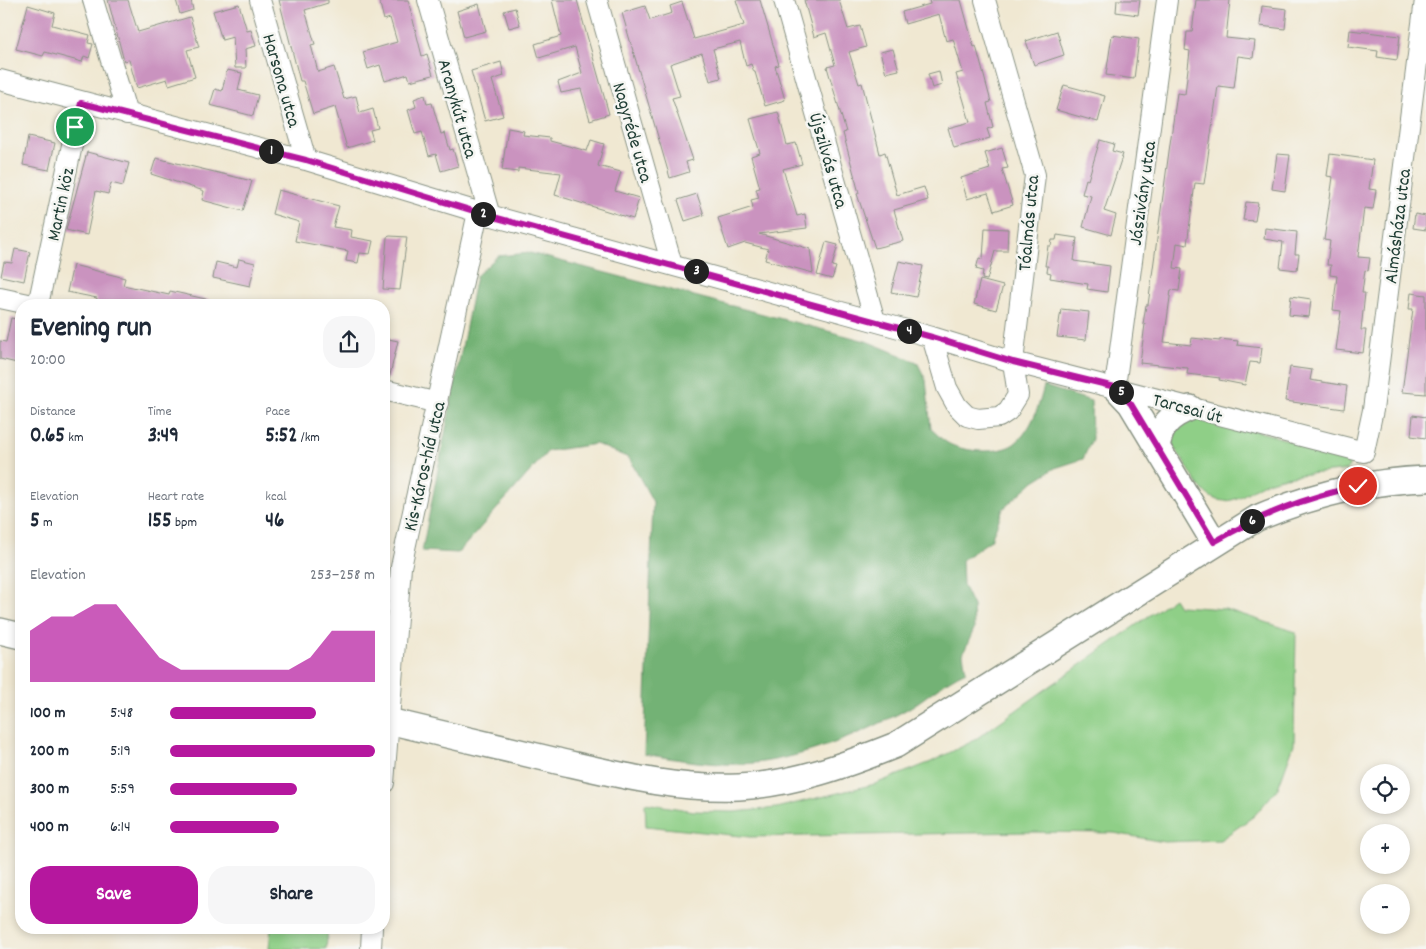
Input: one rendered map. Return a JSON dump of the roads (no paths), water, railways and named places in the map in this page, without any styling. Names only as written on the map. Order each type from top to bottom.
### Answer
[{"type":"main road","points":[[1115,387],[1131,404],[1214,542]]},
{"type":"main road","points":[[1157,447],[1164,424],[1170,417],[1190,408]]},
{"type":"main road","points":[[390,722],[635,779],[685,787],[741,786],[800,777],[847,765],[896,745],[1214,542],[1257,518],[1318,495],[1358,486],[1426,479]]},
{"type":"main road","points":[[0,631],[15,635]]},
{"type":"street","points":[[93,0],[127,114]]},
{"type":"street","name":"Harsona utca","points":[[260,0],[306,160]]},
{"type":"street","name":"Aranykút utca","points":[[428,0],[484,214]]},
{"type":"street","name":"Nagyréde utca","points":[[597,0],[672,265]]},
{"type":"street","name":"Újszilvás utca","points":[[784,0],[874,321]]},
{"type":"street","name":"Tóalmás utca","points":[[932,337],[947,388],[957,406],[967,416],[978,419],[999,417],[1008,411],[1018,395],[1013,362],[1035,174],[985,0]]},
{"type":"street","name":"Jászivány utca","points":[[1115,387],[1167,0]]},
{"type":"street","name":"Almásháza utca","points":[[1364,452],[1373,410],[1425,0]]},
{"type":"street","name":"Tarcsai út","points":[[0,80],[81,103],[306,160],[484,214],[932,337],[1013,362],[1364,452]]},
{"type":"street","name":"Martin köz","points":[[39,299],[81,103]]},
{"type":"street","name":"Kis-Káros-híd utca","points":[[390,680],[401,567],[438,403],[484,214]]},
{"type":"street","points":[[0,298],[15,301]]},
{"type":"street","points":[[390,391],[438,403]]},
{"type":"street","points":[[371,949],[372,934]]}]
